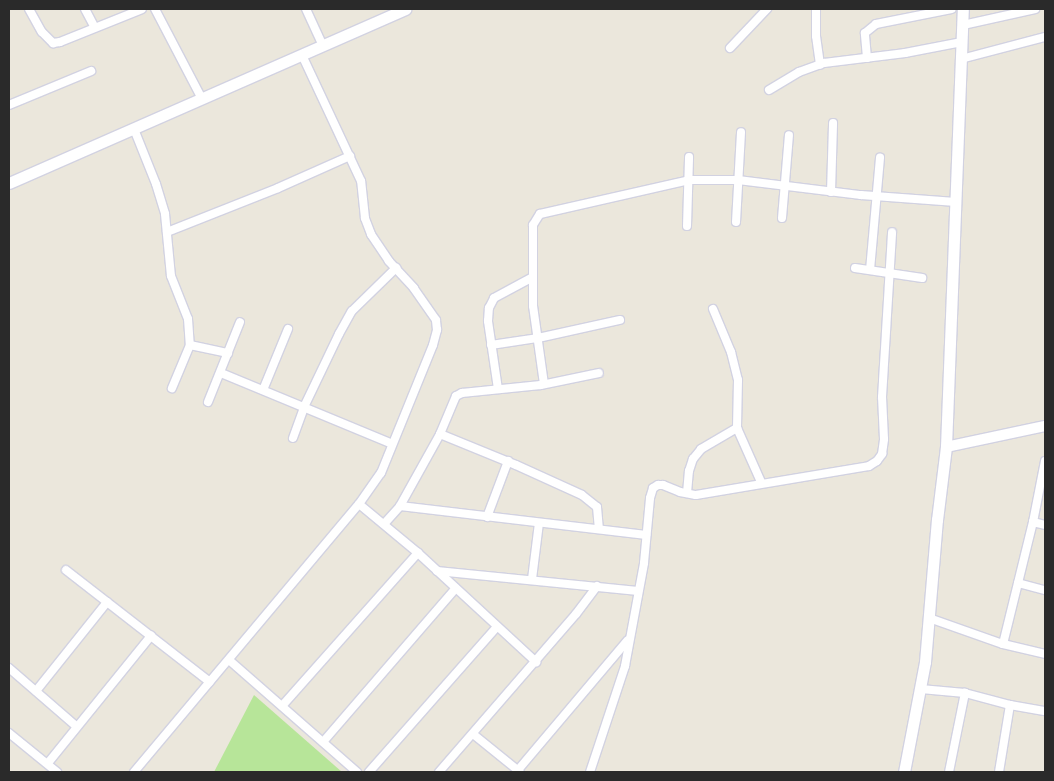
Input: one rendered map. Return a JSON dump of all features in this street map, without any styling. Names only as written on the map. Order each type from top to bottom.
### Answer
[{"type":"main road","points":[[9,183],[406,9]]},
{"type":"main road","points":[[904,772],[922,689],[936,520],[946,447],[963,9]]},
{"type":"street","points":[[29,9],[42,32],[53,43],[60,42],[142,9]]},
{"type":"street","points":[[84,9],[95,28]]},
{"type":"street","points":[[155,9],[202,100]]},
{"type":"street","points":[[306,9],[323,46]]},
{"type":"street","points":[[730,48],[767,9]]},
{"type":"street","points":[[816,9],[816,36],[820,65]]},
{"type":"street","points":[[867,58],[865,33],[876,24],[952,9]]},
{"type":"street","points":[[963,25],[1035,9]]},
{"type":"street","points":[[961,59],[1045,37]]},
{"type":"street","points":[[769,90],[799,72],[820,65],[905,53],[962,42]]},
{"type":"street","points":[[134,772],[359,504],[381,473],[434,345],[437,330],[436,320],[429,307],[375,240],[365,218],[362,187],[350,156],[302,55]]},
{"type":"street","points":[[9,105],[91,71]]},
{"type":"street","points":[[831,192],[833,123]]},
{"type":"street","points":[[134,129],[156,184],[165,214],[170,270],[188,319],[190,345],[172,388]]},
{"type":"street","points":[[736,222],[741,132]]},
{"type":"street","points":[[782,218],[789,135]]},
{"type":"street","points":[[167,232],[278,188],[350,156]]},
{"type":"street","points":[[686,226],[690,180],[689,157]]},
{"type":"street","points":[[870,270],[880,157]]},
{"type":"street","points":[[544,384],[533,306],[532,224],[540,214],[690,180],[738,180],[831,192],[956,202]]},
{"type":"street","points":[[590,772],[625,666],[638,591],[650,498],[654,488],[658,485],[663,485],[686,494],[696,495],[761,482],[869,466],[877,461],[882,454],[884,439],[882,398],[891,274],[892,232]]},
{"type":"street","points":[[293,438],[304,407],[352,311],[396,268]]},
{"type":"street","points":[[855,268],[922,278]]},
{"type":"street","points":[[498,389],[488,321],[491,302],[504,292],[521,286],[533,277]]},
{"type":"street","points":[[713,309],[732,352],[738,380],[737,428],[761,482]]},
{"type":"street","points":[[491,345],[538,338],[620,320]]},
{"type":"street","points":[[208,402],[240,322]]},
{"type":"street","points":[[263,390],[288,329]]},
{"type":"street","points":[[190,345],[228,353]]},
{"type":"street","points":[[221,372],[392,444]]},
{"type":"street","points":[[384,524],[400,506],[440,434],[456,396],[544,384],[599,373]]},
{"type":"street","points":[[946,447],[1045,426]]},
{"type":"street","points":[[686,494],[689,470],[693,459],[701,449],[737,428]]},
{"type":"street","points":[[440,434],[508,461],[588,499],[599,512],[599,529]]},
{"type":"street","points":[[487,517],[508,461]]},
{"type":"street","points":[[1003,644],[1033,522],[1045,461]]},
{"type":"street","points":[[359,504],[418,553],[496,628],[536,662]]},
{"type":"street","points":[[400,506],[646,534]]},
{"type":"street","points":[[1033,522],[1045,525]]},
{"type":"street","points":[[532,579],[539,523]]},
{"type":"street","points":[[282,706],[418,553]]},
{"type":"street","points":[[66,570],[210,682]]},
{"type":"street","points":[[437,571],[638,591]]},
{"type":"street","points":[[1018,584],[1045,590]]},
{"type":"street","points":[[440,772],[536,662],[597,586]]},
{"type":"street","points":[[322,742],[456,588]]},
{"type":"street","points":[[36,691],[107,602]]},
{"type":"street","points":[[929,618],[1003,644],[1045,654]]},
{"type":"street","points":[[368,772],[496,628]]},
{"type":"street","points":[[48,763],[76,726],[152,636]]},
{"type":"street","points":[[473,734],[519,771],[628,640]]},
{"type":"street","points":[[229,660],[357,772]]},
{"type":"street","points":[[9,668],[76,726]]},
{"type":"street","points":[[922,689],[965,693],[1010,705],[1045,711]]},
{"type":"street","points":[[949,772],[965,693]]},
{"type":"street","points":[[999,772],[1010,705]]},
{"type":"street","points":[[9,733],[57,772]]},
{"type":"green space","points":[[254,695],[342,772],[214,772]]}]
